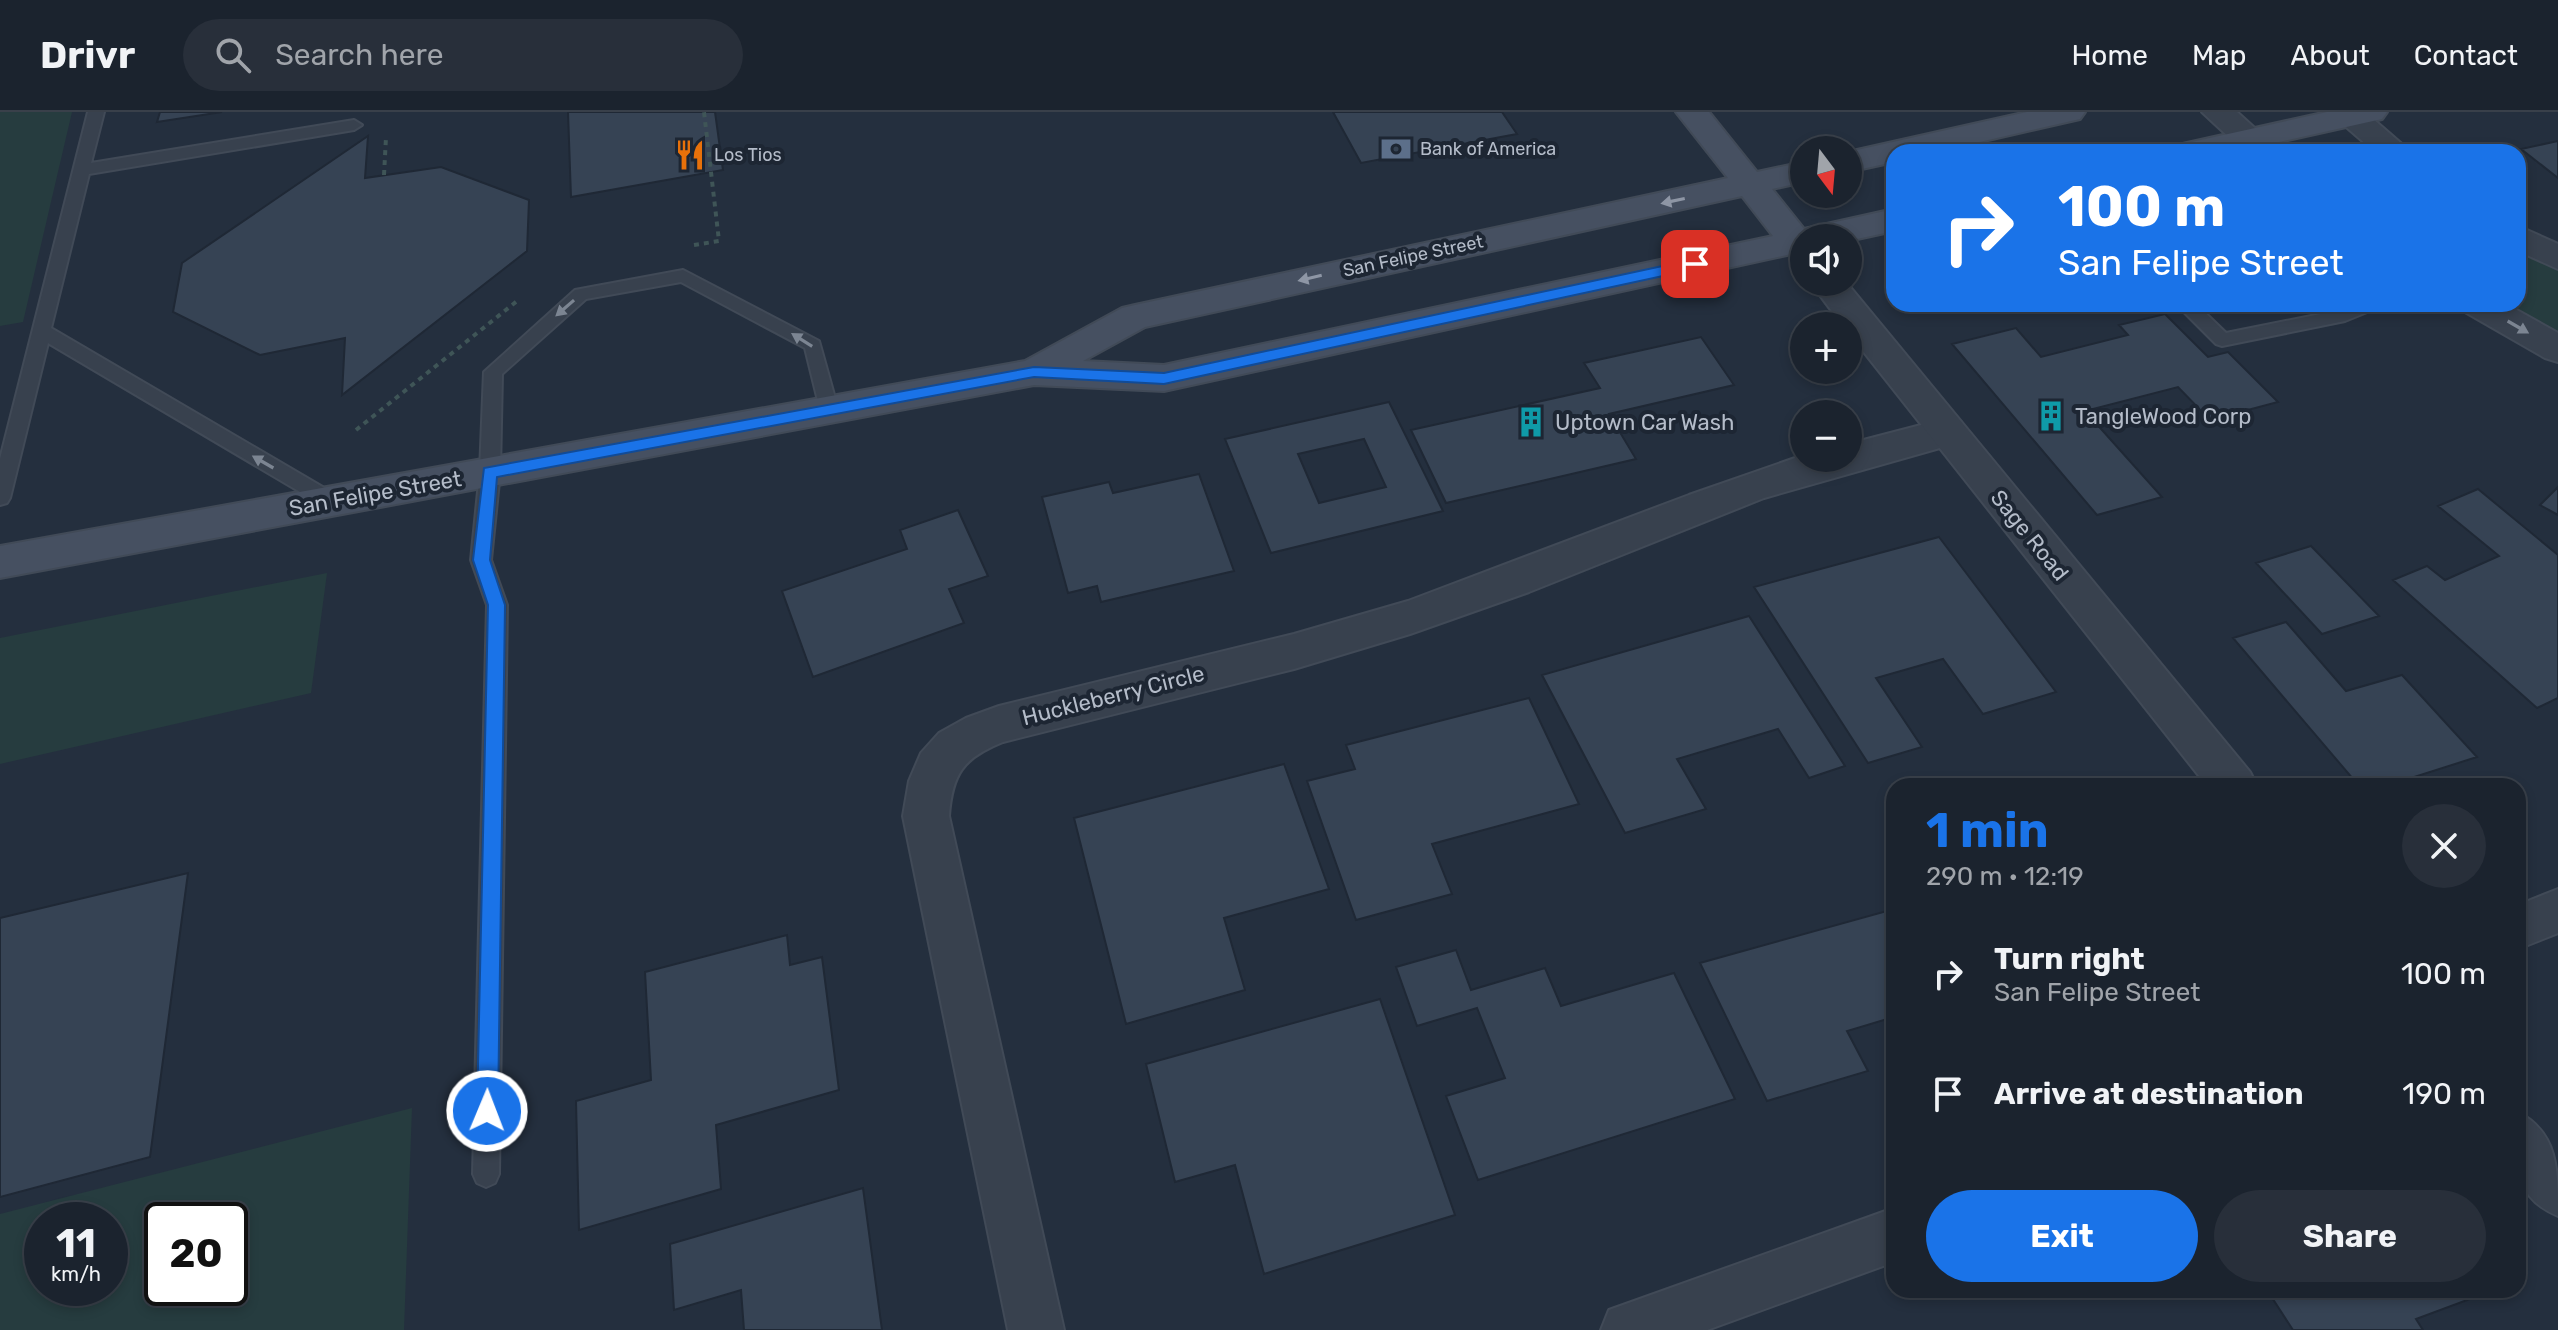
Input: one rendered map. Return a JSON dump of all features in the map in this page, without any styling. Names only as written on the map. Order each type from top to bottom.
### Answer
[{"type":"main road","points":[[1692,112],[1750,184],[1790,227]]},
{"type":"main road","points":[[1928,144],[2069,112]]},
{"type":"main road","points":[[2260,144],[2355,113]]},
{"type":"main road","points":[[1862,159],[1886,153]]},
{"type":"main road","name":"San Felipe Street","points":[[1034,372],[1135,317],[1790,175]]},
{"type":"main road","name":"San Felipe Street","points":[[1862,228],[1886,222]]},
{"type":"main road","name":"San Felipe Street","points":[[0,562],[1034,372],[1164,378],[1790,246]]},
{"type":"street","points":[[2218,112],[2256,144]]},
{"type":"street","points":[[2355,113],[2387,144]]},
{"type":"street","points":[[2526,241],[2558,258]]},
{"type":"street","name":"Sage Road","points":[[1838,296],[2228,778]]},
{"type":"street","points":[[2492,312],[2558,349]]},
{"type":"street","name":"Huckleberry Circle","points":[[1862,454],[1948,432]]},
{"type":"street","name":"Huckleberry Circle","points":[[1036,1330],[926,816],[927,791],[944,756],[958,742],[999,725],[1273,654],[1465,598],[1718,497],[1793,472]]},
{"type":"street","points":[[2526,924],[2558,911]]},
{"type":"street","points":[[2526,1148],[2558,1189]]},
{"type":"street","points":[[1629,1330],[1886,1238]]},
{"type":"lane","points":[[0,498],[96,112]]},
{"type":"lane","points":[[82,170],[354,125]]},
{"type":"lane","points":[[486,1174],[497,605],[481,560],[490,472],[493,372],[581,294],[683,276],[813,345],[829,409]]},
{"type":"lane","points":[[2193,312],[2222,340],[2352,312]]},
{"type":"lane","points":[[42,331],[331,501]]},
{"type":"path","points":[[704,112],[719,241]]},
{"type":"path","points":[[384,175],[386,133]]},
{"type":"green space","points":[[0,112],[72,112],[23,322],[0,326]]},
{"type":"green space","points":[[2526,252],[2558,270],[2558,339],[2507,312],[2526,312]]},
{"type":"green space","points":[[327,573],[311,693],[0,764],[0,638]]},
{"type":"green space","points":[[412,1108],[404,1330],[0,1330],[0,1214],[24,1208],[24,1306],[128,1306],[128,1202],[47,1202]]},
{"type":"building","points":[[160,112],[222,112],[157,122]]},
{"type":"building","points":[[568,112],[715,112],[723,170],[571,197]]},
{"type":"building","name":"Bank of America","points":[[1333,112],[1502,112],[1517,134],[1361,163]]},
{"type":"building","points":[[368,136],[365,178],[441,167],[529,200],[527,251],[342,395],[345,338],[260,355],[173,312],[182,263]]},
{"type":"building","points":[[2558,141],[2558,178],[2526,153],[2526,148]]},
{"type":"building","name":"TangleWood Corp","points":[[2165,314],[2208,357],[2228,352],[2278,402],[2210,420],[2178,387],[2085,411],[2162,497],[2097,515],[1952,344],[2016,328],[2041,357],[2128,335],[2119,325]]},
{"type":"building","name":"Uptown Car Wash","points":[[1701,337],[1734,385],[1609,414],[1636,459],[1446,503],[1411,430],[1600,388],[1584,363]]},
{"type":"building","points":[[1389,402],[1443,511],[1271,553],[1225,439]],"holes":[[[1364,439],[1386,487],[1319,503],[1298,454]]]},
{"type":"building","points":[[1199,474],[1234,571],[1101,602],[1097,586],[1068,593],[1042,497],[1109,482],[1113,493]]},
{"type":"building","points":[[2558,487],[2558,515],[2540,505]]},
{"type":"building","points":[[2478,489],[2558,555],[2558,698],[2537,708],[2393,580],[2427,566],[2445,580],[2499,556],[2438,506]]},
{"type":"building","points":[[958,510],[988,576],[949,589],[964,623],[813,677],[782,591],[907,549],[900,530]]},
{"type":"building","points":[[1939,537],[2056,692],[1983,714],[1943,659],[1876,678],[1922,747],[1868,763],[1754,587]]},
{"type":"building","points":[[2311,546],[2379,616],[2322,634],[2256,563]]},
{"type":"building","points":[[1749,616],[1845,766],[1809,778],[1778,729],[1677,759],[1706,809],[1625,833],[1542,675]]},
{"type":"building","points":[[2286,622],[2346,691],[2402,675],[2477,757],[2411,778],[2352,778],[2233,638]]},
{"type":"building","points":[[1529,698],[1579,804],[1432,844],[1452,894],[1356,920],[1307,781],[1355,769],[1346,745]]},
{"type":"building","points":[[1284,764],[1329,889],[1224,918],[1245,990],[1126,1024],[1074,818]]},
{"type":"building","points":[[188,873],[150,1157],[0,1197],[0,918]]},
{"type":"building","points":[[1886,911],[1886,1019],[1847,1031],[1868,1071],[1767,1101],[1700,963]]},
{"type":"building","points":[[787,935],[790,965],[822,957],[839,1090],[716,1125],[721,1189],[579,1230],[576,1101],[651,1080],[645,972]]},
{"type":"building","points":[[1456,950],[1471,990],[1545,968],[1561,1006],[1674,973],[1735,1099],[1478,1180],[1446,1096],[1505,1078],[1477,1008],[1417,1026],[1396,967]]},
{"type":"building","points":[[1380,999],[1455,1215],[1264,1274],[1235,1165],[1175,1182],[1146,1064]]},
{"type":"building","points":[[863,1188],[882,1330],[744,1330],[741,1290],[674,1310],[670,1244]]},
{"type":"building","points":[[2272,1298],[2473,1298],[2416,1319],[2423,1330],[2293,1330]]},
{"type":"place","name":"Bank of America","points":[[1396,149]]},
{"type":"place","name":"Los Tios","points":[[690,155]]},
{"type":"place","name":"TangleWood Corp","points":[[2051,416]]},
{"type":"place","name":"Uptown Car Wash","points":[[1531,422]]},
{"type":"route","points":[[487,1111],[497,605],[481,560],[482,526],[490,472],[1034,372],[1164,378],[1695,264]]}]
